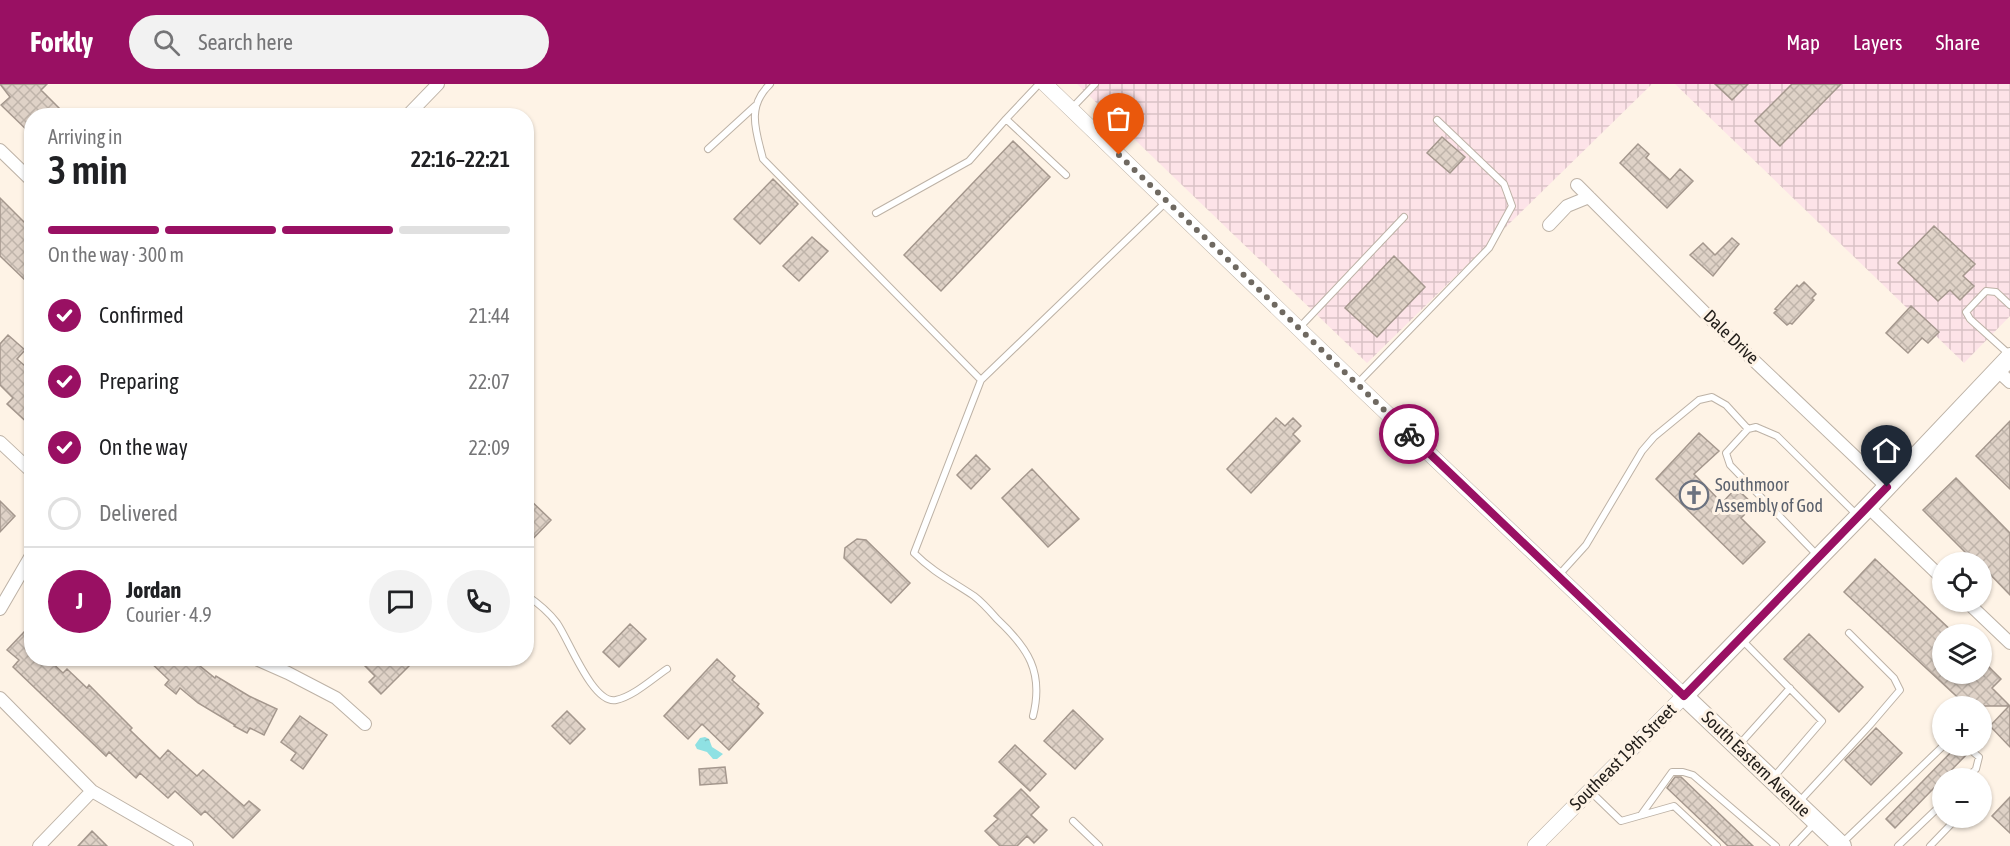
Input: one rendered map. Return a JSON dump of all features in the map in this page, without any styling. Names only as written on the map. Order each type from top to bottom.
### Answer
[{"type":"main road","name":"Southeast 19th Street","points":[[1684,696],[1887,487],[2004,376],[2010,356]]},
{"type":"main road","name":"South Eastern Avenue","points":[[1684,696],[1841,845]]},
{"type":"street","points":[[415,108],[438,84]]},
{"type":"street","name":"South Eastern Avenue","points":[[1045,84],[1684,696]]},
{"type":"street","points":[[0,150],[24,173]]},
{"type":"street","name":"Dale Drive","points":[[1577,185],[1726,334],[1887,487]]},
{"type":"street","points":[[1548,225],[1567,206],[1589,197]]},
{"type":"street","points":[[0,442],[24,464]]},
{"type":"street","points":[[1863,511],[1932,570]]},
{"type":"street","points":[[0,609],[24,568]]},
{"type":"street","points":[[1977,612],[2010,643]]},
{"type":"street","points":[[272,666],[336,698],[365,724]]},
{"type":"street","name":"Southeast 19th Street","points":[[1535,846],[1684,696]]},
{"type":"street","points":[[0,698],[92,791],[187,846]]},
{"type":"street","points":[[39,846],[92,791]]},
{"type":"lane","points":[[708,149],[755,106],[762,91],[770,84]]},
{"type":"lane","points":[[876,213],[969,161],[1039,84]]},
{"type":"lane","points":[[1071,109],[1095,84]]},
{"type":"lane","points":[[755,106],[756,127],[763,159],[981,380]]},
{"type":"lane","points":[[1006,119],[1066,175]]},
{"type":"lane","points":[[1357,384],[1489,248],[1512,206],[1504,184],[1437,120]]},
{"type":"lane","points":[[1033,716],[1038,696],[1032,660],[1016,636],[975,597],[930,569],[914,554],[981,380],[1167,201]]},
{"type":"lane","points":[[1298,328],[1404,217]]},
{"type":"lane","points":[[2010,305],[1996,292],[1986,291],[1966,312],[2010,356]]},
{"type":"lane","points":[[1558,576],[1586,545],[1642,451],[1654,437],[1699,400],[1712,397],[1726,405],[1748,429]]},
{"type":"lane","points":[[1819,557],[1730,465],[1726,453],[1748,429],[1756,427],[1777,436],[1863,511]]},
{"type":"lane","points":[[534,601],[548,612],[558,625],[595,691],[606,700],[615,701],[626,697],[667,669]]},
{"type":"lane","points":[[1797,803],[1870,725],[1899,690],[1894,678],[1849,633]]},
{"type":"lane","points":[[1740,638],[1822,721],[1772,779]]},
{"type":"lane","points":[[1738,747],[1790,688]]},
{"type":"lane","points":[[1841,845],[1933,756]]},
{"type":"lane","points":[[1641,815],[1672,772],[1683,772],[1693,775],[1776,846]]},
{"type":"lane","points":[[1590,791],[1621,821],[1674,806],[1717,846]]},
{"type":"lane","points":[[1898,846],[1932,814]]},
{"type":"lane","points":[[1072,821],[1099,846]]},
{"type":"lane","points":[[1793,846],[1816,821]]},
{"type":"lane","points":[[1930,846],[1947,828]]},
{"type":"shaded area","points":[[1077,84],[1652,84],[1367,363]]},
{"type":"shaded area","points":[[1675,84],[2010,84],[2010,316],[1964,363]]},
{"type":"water","points":[[700,738],[709,739],[712,747],[723,754],[717,759],[697,749],[695,745]]},
{"type":"building","points":[[0,84],[47,84],[41,90],[59,108],[24,108],[24,127],[1,105],[10,97]]},
{"type":"building","points":[[1715,84],[1748,84],[1732,100]]},
{"type":"building","points":[[1792,84],[1841,84],[1780,146],[1755,121]]},
{"type":"building","points":[[1442,137],[1465,157],[1450,173],[1427,153]]},
{"type":"building","points":[[1013,141],[1050,177],[941,291],[904,255]]},
{"type":"building","points":[[1638,144],[1649,154],[1646,158],[1670,180],[1680,169],[1693,181],[1667,208],[1620,163]]},
{"type":"building","points":[[773,179],[798,204],[760,244],[734,219]]},
{"type":"building","points":[[0,198],[24,222],[24,279],[0,256]]},
{"type":"building","points":[[1934,226],[1975,264],[1963,276],[1974,286],[1960,300],[1950,290],[1938,301],[1898,263]]},
{"type":"building","points":[[812,237],[828,251],[799,281],[783,266]]},
{"type":"building","points":[[1732,238],[1739,244],[1713,276],[1690,255],[1703,243],[1715,255]]},
{"type":"building","points":[[1394,256],[1425,287],[1377,337],[1345,308]]},
{"type":"building","points":[[1804,282],[1816,294],[1812,298],[1814,300],[1792,324],[1787,325],[1774,313],[1777,310],[1775,309],[1797,285],[1799,287]]},
{"type":"building","points":[[1911,306],[1939,332],[1928,343],[1922,338],[1908,353],[1886,333]]},
{"type":"building","points":[[8,335],[24,349],[17,359],[24,365],[24,420],[7,404],[13,398],[0,385],[0,344]]},
{"type":"building","points":[[1276,418],[1285,426],[1293,418],[1301,426],[1293,434],[1300,441],[1251,493],[1227,469]]},
{"type":"building","points":[[2010,421],[2010,489],[1976,456]]},
{"type":"building","name":"Southmoor Assembly of God","points":[[1699,433],[1719,451],[1694,474],[1722,503],[1736,488],[1754,505],[1741,518],[1765,542],[1743,564],[1656,479]]},
{"type":"building","points":[[976,455],[990,469],[971,489],[957,475]]},
{"type":"building","points":[[1032,469],[1079,519],[1048,547],[1002,498]]},
{"type":"building","points":[[1956,478],[2010,533],[2010,595],[1992,576],[1992,552],[1965,552],[1923,510]]},
{"type":"building","points":[[0,501],[15,516],[0,532]]},
{"type":"building","points":[[534,504],[551,520],[534,538]]},
{"type":"building","points":[[857,539],[866,540],[910,583],[891,603],[844,558],[845,548]]},
{"type":"building","points":[[1875,559],[1944,624],[1932,624],[1932,674],[1844,592]]},
{"type":"building","points":[[630,624],[646,639],[619,667],[603,652]]},
{"type":"building","points":[[24,632],[24,666],[56,666],[63,673],[67,669],[87,688],[89,685],[160,759],[168,750],[197,776],[203,770],[244,806],[249,801],[260,810],[233,838],[205,811],[201,815],[175,791],[168,798],[140,773],[136,778],[109,752],[106,756],[13,667],[19,660],[7,650]]},
{"type":"building","points":[[1809,634],[1863,687],[1839,712],[1784,659]]},
{"type":"building","points":[[717,659],[735,676],[732,680],[759,704],[757,707],[763,713],[729,750],[702,724],[688,739],[664,716]]},
{"type":"building","points":[[154,666],[200,666],[215,678],[216,676],[249,696],[277,709],[264,735],[250,728],[247,733],[198,703],[180,688],[176,694],[165,685],[169,680]]},
{"type":"building","points":[[365,666],[409,666],[381,694],[369,682],[375,676]]},
{"type":"building","points":[[1992,670],[2001,679],[1992,688],[2010,706],[2010,747],[1992,728],[1992,724],[2009,706],[1992,706],[1992,696],[1956,696],[1943,684],[1992,684]]},
{"type":"building","points":[[1073,710],[1103,739],[1075,769],[1044,741]]},
{"type":"building","points":[[567,711],[585,729],[570,744],[552,726]]},
{"type":"building","points":[[300,716],[327,735],[303,769],[291,760],[296,753],[281,742]]},
{"type":"building","points":[[1876,728],[1902,753],[1871,785],[1845,760]]},
{"type":"building","points":[[1015,745],[1046,774],[1030,791],[999,762]]},
{"type":"building","points":[[1947,756],[1965,756],[1953,768],[1936,768]]},
{"type":"building","points":[[725,767],[727,783],[700,785],[699,769]]},
{"type":"building","points":[[1932,772],[1932,790],[1895,828],[1886,819]]},
{"type":"building","points":[[1675,777],[1681,777],[1753,846],[1728,846],[1667,788]]},
{"type":"building","points":[[1021,789],[1039,807],[1031,815],[1047,830],[1034,843],[1027,836],[1017,846],[1000,846],[985,831],[998,819],[994,816]]},
{"type":"building","points":[[2010,797],[2010,833],[1992,816]]},
{"type":"building","points":[[92,831],[107,846],[78,846]]},
{"type":"way so far","points":[[1119,155],[1409,434]]},
{"type":"place","name":"Southmoor Assembly of God","points":[[1694,495]]},
{"type":"route","points":[[1409,434],[1684,696],[1887,487]]}]
